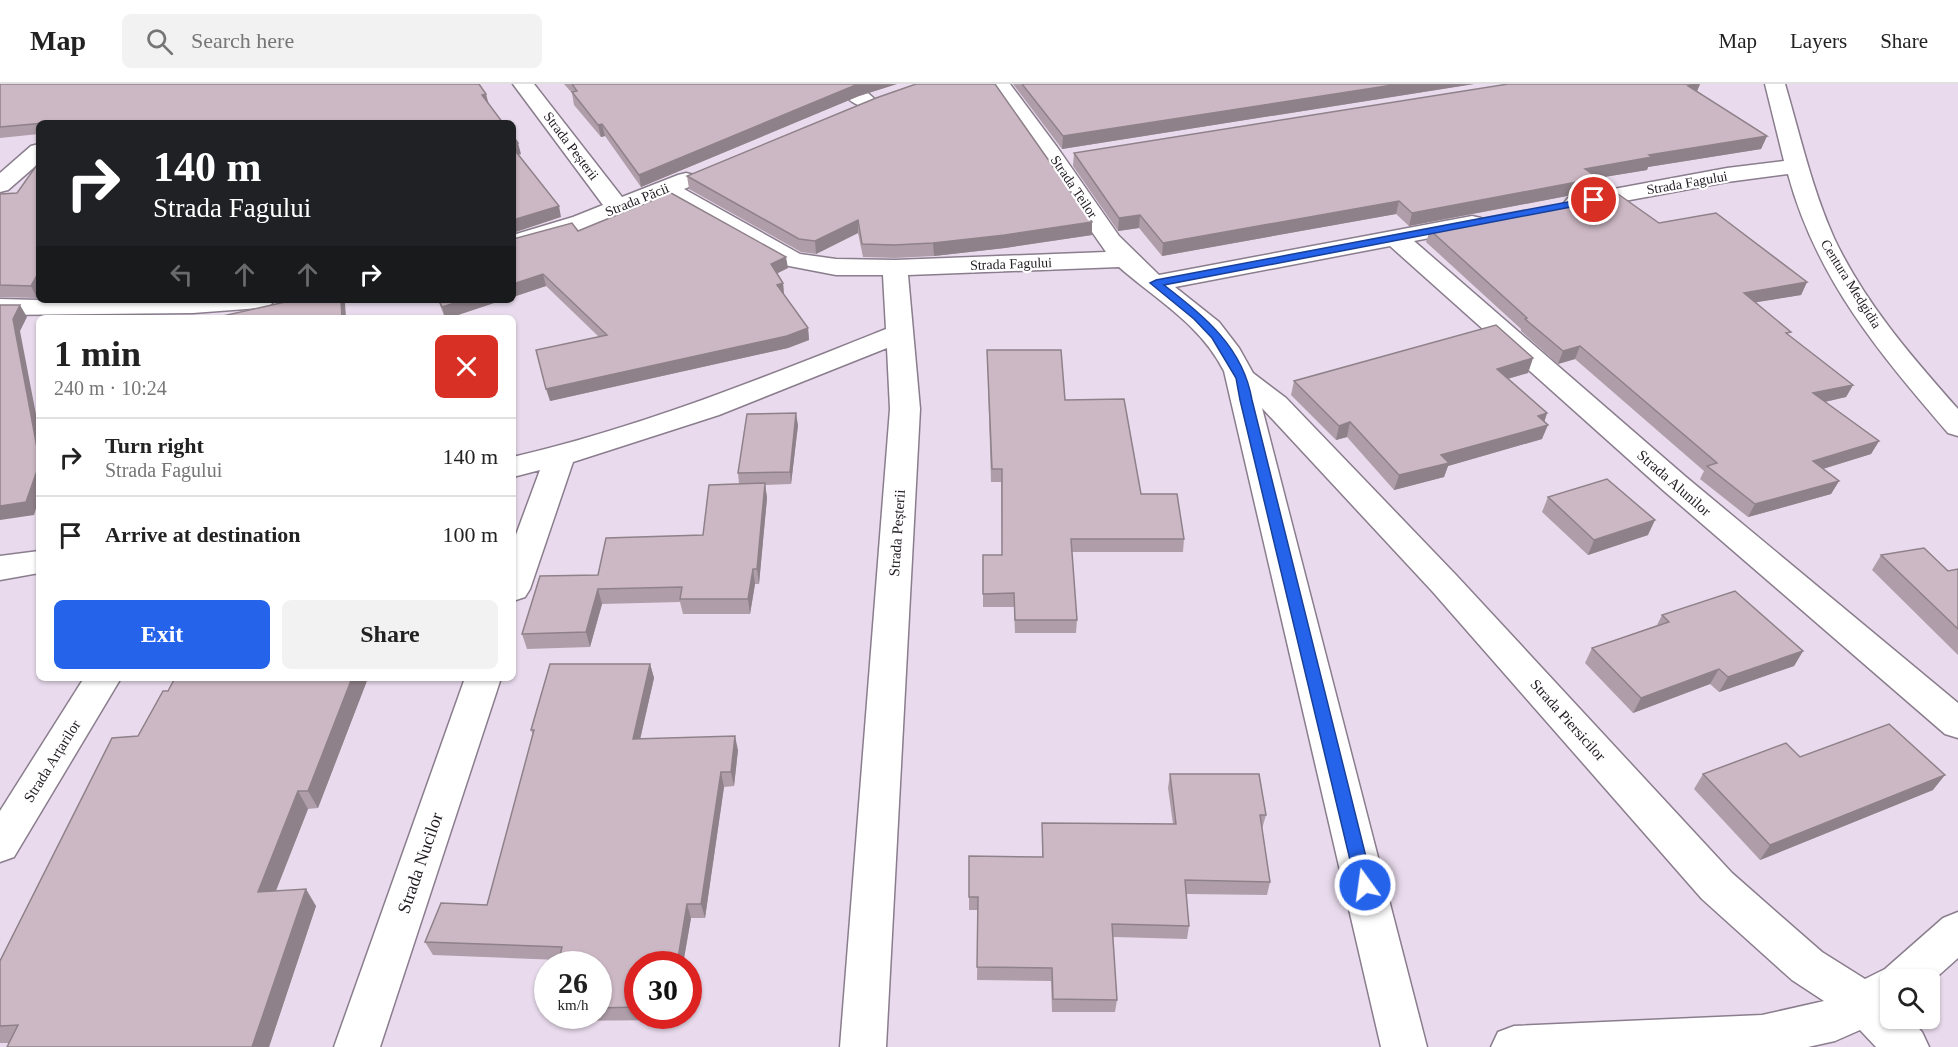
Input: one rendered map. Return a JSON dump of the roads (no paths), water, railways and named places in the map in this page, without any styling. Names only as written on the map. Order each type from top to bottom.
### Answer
[{"type":"street","name":"Strada Peșterii","points":[[523,84],[618,208]]},
{"type":"street","points":[[845,84],[878,100],[846,112]]},
{"type":"street","name":"Strada Teilor","points":[[999,84],[1055,159],[1111,243],[1156,283]]},
{"type":"street","name":"Centura Medgidia","points":[[1775,84],[1795,165],[1822,239],[1872,321],[1958,427]]},
{"type":"street","points":[[10,151],[36,151]]},
{"type":"street","points":[[0,185],[36,154]]},
{"type":"street","points":[[1055,159],[1078,155]]},
{"type":"street","name":"Strada Fagului","points":[[1549,208],[1727,175],[1795,165]]},
{"type":"street","name":"Strada Păcii","points":[[516,242],[582,222],[707,171]]},
{"type":"street","points":[[665,188],[793,260],[836,267],[895,268]]},
{"type":"street","points":[[1156,283],[1494,219]]},
{"type":"street","name":"Strada Alunilor","points":[[1394,237],[1675,484],[1958,724]]},
{"type":"street","name":"Strada Fagului","points":[[895,268],[1127,259]]},
{"type":"street","name":"Strada Peșterii","points":[[863,1047],[905,409],[895,268]]},
{"type":"street","name":"Strada Piersicilor","points":[[1156,283],[1198,317],[1216,336],[1242,378],[1276,404],[1436,574],[1716,886],[1807,966],[1878,995],[1906,1047]]},
{"type":"street","points":[[0,307],[78,313],[220,303]]},
{"type":"street","points":[[516,466],[560,457],[645,430],[779,382],[900,333]]},
{"type":"street","name":"Strada Piersicilor","points":[[1242,378],[1404,1047]]},
{"type":"street","points":[[516,581],[560,457]]},
{"type":"street","points":[[0,568],[36,562]]},
{"type":"street","name":"Strada Arțarilor","points":[[0,844],[102,681]]},
{"type":"street","name":"Strada Nucilor","points":[[357,1047],[482,681]]},
{"type":"street","points":[[1915,969],[1958,931]]},
{"type":"street","points":[[1514,1047],[1762,1036],[1835,1020],[1878,995]]}]
